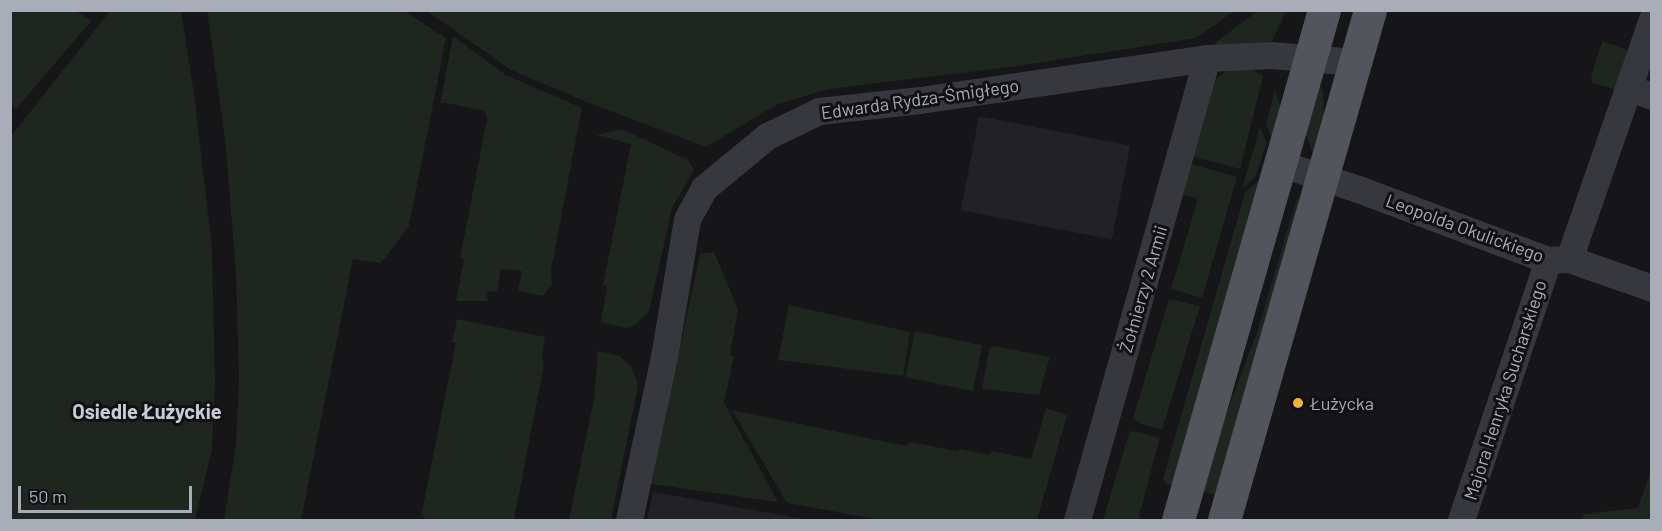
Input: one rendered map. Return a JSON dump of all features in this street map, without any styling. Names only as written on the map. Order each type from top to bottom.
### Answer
[{"type":"main road","points":[[1178,520],[1324,10]]},
{"type":"main road","points":[[1224,520],[1370,10]]},
{"type":"street","name":"Majora Henryka Sucharskiego","points":[[1461,520],[1558,260],[1640,92],[1652,19]]},
{"type":"street","name":"Edwarda Rydza-Śmigłego","points":[[629,520],[664,357],[687,219],[704,188],[767,136],[819,111],[920,100],[1208,58],[1271,55],[1355,62]]},
{"type":"street","name":"Żołnierzy 2 Armii","points":[[1077,520],[1208,58]]},
{"type":"street","name":"Leopolda Okulickiego","points":[[1279,163],[1558,260],[1652,288]]},
{"type":"shaded area","points":[[10,11],[75,11],[92,20],[16,109],[11,104]]},
{"type":"shaded area","points":[[110,11],[181,11],[195,100],[212,250],[215,381],[212,449],[195,520],[11,520],[11,136]]},
{"type":"shaded area","points":[[207,11],[404,11],[446,38],[409,226],[381,263],[353,259],[301,520],[224,520],[236,444],[239,380],[236,272],[225,138]]},
{"type":"shaded area","points":[[427,11],[1234,11],[1196,38],[1018,66],[829,89],[778,104],[706,147],[584,101],[511,70]]},
{"type":"shaded area","points":[[1257,11],[1286,11],[1272,41],[1216,49],[1215,43]]},
{"type":"shaded area","points":[[453,36],[506,75],[582,108],[551,270],[552,285],[543,296],[518,291],[522,271],[501,269],[497,291],[486,292],[488,301],[456,301],[464,259],[460,258],[487,119],[485,111],[446,103],[440,104]]},
{"type":"shaded area","points":[[1602,41],[1633,52],[1614,89],[1593,83],[1591,77]]},
{"type":"shaded area","points":[[1249,68],[1263,76],[1240,169],[1191,156],[1214,81],[1227,70]]},
{"type":"shaded area","points":[[1316,85],[1320,86],[1323,92],[1324,120],[1315,151],[1312,151],[1305,132]]},
{"type":"shaded area","points":[[1275,89],[1280,105],[1273,141],[1266,125]]},
{"type":"shaded area","points":[[979,116],[1130,145],[1112,240],[961,210]]},
{"type":"shaded area","points":[[1260,127],[1267,143],[1255,177],[1242,189]]},
{"type":"shaded area","points":[[622,129],[688,160],[694,170],[672,208],[649,311],[635,325],[626,328],[601,322],[607,287],[603,285],[631,144],[596,135]]},
{"type":"shaded area","points":[[1189,163],[1237,177],[1202,298],[1171,289],[1198,199],[1180,193]]},
{"type":"shaded area","points":[[1260,179],[1174,486],[1165,483],[1163,478],[1245,193]]},
{"type":"shaded area","points":[[1297,198],[1301,203],[1220,496],[1202,491],[1224,419],[1257,332]]},
{"type":"shaded area","points":[[714,252],[738,309],[730,355],[734,356],[724,403],[778,502],[651,484],[700,254]]},
{"type":"shaded area","points":[[1169,299],[1200,306],[1162,430],[1141,424],[1133,418]]},
{"type":"shaded area","points":[[789,305],[910,332],[903,376],[778,360]]},
{"type":"shaded area","points":[[457,319],[545,337],[542,356],[544,365],[514,520],[424,520],[425,517],[421,516],[456,343],[452,342]]},
{"type":"shaded area","points":[[915,331],[982,345],[973,391],[905,377]]},
{"type":"shaded area","points":[[993,346],[1050,357],[1039,395],[982,389],[989,349]]},
{"type":"shaded area","points":[[598,351],[620,356],[631,367],[637,380],[637,391],[611,520],[569,520],[594,399]]},
{"type":"shaded area","points":[[1046,408],[1067,415],[1037,520],[882,520],[787,503],[732,410],[906,446],[910,442],[956,451],[961,449],[989,455],[992,451],[1031,459]]},
{"type":"shaded area","points":[[1133,431],[1160,438],[1138,520],[1103,520],[1129,433]]},
{"type":"shaded area","points":[[1651,470],[1651,520],[1582,520],[1584,514],[1638,508]]},
{"type":"shaded area","points":[[653,492],[809,520],[647,520]]},
{"type":"place","name":"Łużycka","points":[[1298,403]]},
{"type":"district","name":"Osiedle Łużyckie","points":[[147,411]]}]
